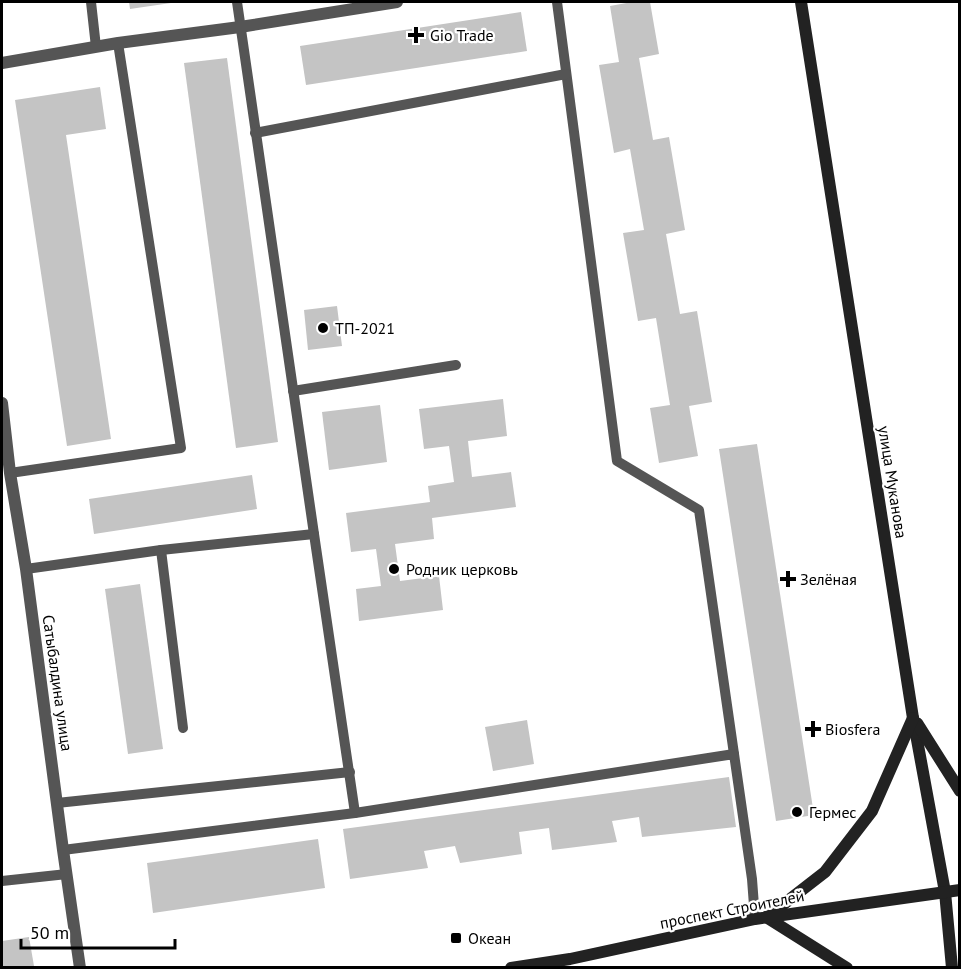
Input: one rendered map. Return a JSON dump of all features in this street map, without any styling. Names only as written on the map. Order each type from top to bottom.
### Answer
[{"type":"main road","name":"улица Муканова","points":[[801,2],[913,718],[945,892],[952,968]]},
{"type":"main road","points":[[913,718],[960,791]]},
{"type":"main road","points":[[847,968],[760,918],[825,872],[872,811],[913,718]]},
{"type":"main road","name":"проспект Строителей","points":[[511,968],[570,959],[760,918],[960,890]]},
{"type":"street","points":[[2,63],[96,46],[240,27],[397,2]]},
{"type":"street","name":"Сатыбалдина улица","points":[[2,403],[80,968]]},
{"type":"lane","points":[[91,2],[96,46]]},
{"type":"lane","points":[[237,2],[355,813]]},
{"type":"lane","points":[[556,2],[617,461],[699,510],[752,879],[760,918]]},
{"type":"lane","points":[[10,473],[181,448],[117,43]]},
{"type":"lane","points":[[255,133],[566,74]]},
{"type":"lane","points":[[293,391],[456,365]]},
{"type":"lane","points":[[26,569],[161,550],[314,534]]},
{"type":"lane","points":[[161,550],[183,728]]},
{"type":"lane","points":[[63,850],[355,813],[734,754]]},
{"type":"lane","points":[[57,804],[350,772]]},
{"type":"lane","points":[[2,881],[67,874]]},
{"type":"building","points":[[129,2],[171,2],[171,3],[130,9]]},
{"type":"building","points":[[650,2],[659,54],[639,58],[653,140],[669,137],[685,230],[666,234],[680,314],[697,311],[712,402],[689,406],[698,456],[659,463],[650,408],[670,405],[656,318],[638,321],[623,233],[644,230],[630,149],[614,153],[599,65],[619,62],[610,6]]},
{"type":"building","points":[[521,12],[527,51],[306,85],[300,46]]},
{"type":"building","points":[[227,58],[278,442],[236,448],[184,63]]},
{"type":"building","points":[[100,87],[106,129],[66,135],[111,439],[67,446],[15,100]]},
{"type":"building","name":"ТП-2021","points":[[337,306],[342,346],[308,350],[304,310]]},
{"type":"building","points":[[503,399],[507,436],[468,441],[472,477],[511,472],[516,507],[432,518],[434,539],[395,544],[400,581],[439,576],[443,610],[359,621],[356,589],[381,586],[376,549],[351,552],[346,513],[430,502],[428,486],[454,482],[449,446],[424,449],[419,409]]},
{"type":"building","points":[[380,405],[387,462],[329,470],[322,412]]},
{"type":"building","points":[[757,444],[814,815],[776,821],[719,449]]},
{"type":"building","points":[[252,475],[257,509],[94,534],[89,499]]},
{"type":"building","points":[[140,584],[163,749],[128,754],[105,589]]},
{"type":"building","points":[[527,720],[534,764],[493,771],[485,727]]},
{"type":"building","points":[[729,777],[736,827],[642,837],[639,817],[612,821],[617,842],[552,850],[549,828],[519,832],[522,854],[460,863],[455,846],[424,851],[428,868],[350,879],[343,829]]},
{"type":"building","points":[[318,839],[325,888],[153,913],[147,863]]},
{"type":"building","points":[[29,937],[34,966],[2,968],[2,941]]},
{"type":"place","name":"Gio Trade","points":[[416,35]]},
{"type":"place","name":"ТП-2021","points":[[323,328]]},
{"type":"place","name":"Родник церковь","points":[[394,569]]},
{"type":"place","name":"Зелёная","points":[[788,579]]},
{"type":"place","name":"Biosfera","points":[[813,729]]},
{"type":"place","name":"Гермес","points":[[797,812]]},
{"type":"place","name":"Океан","points":[[456,938]]}]
